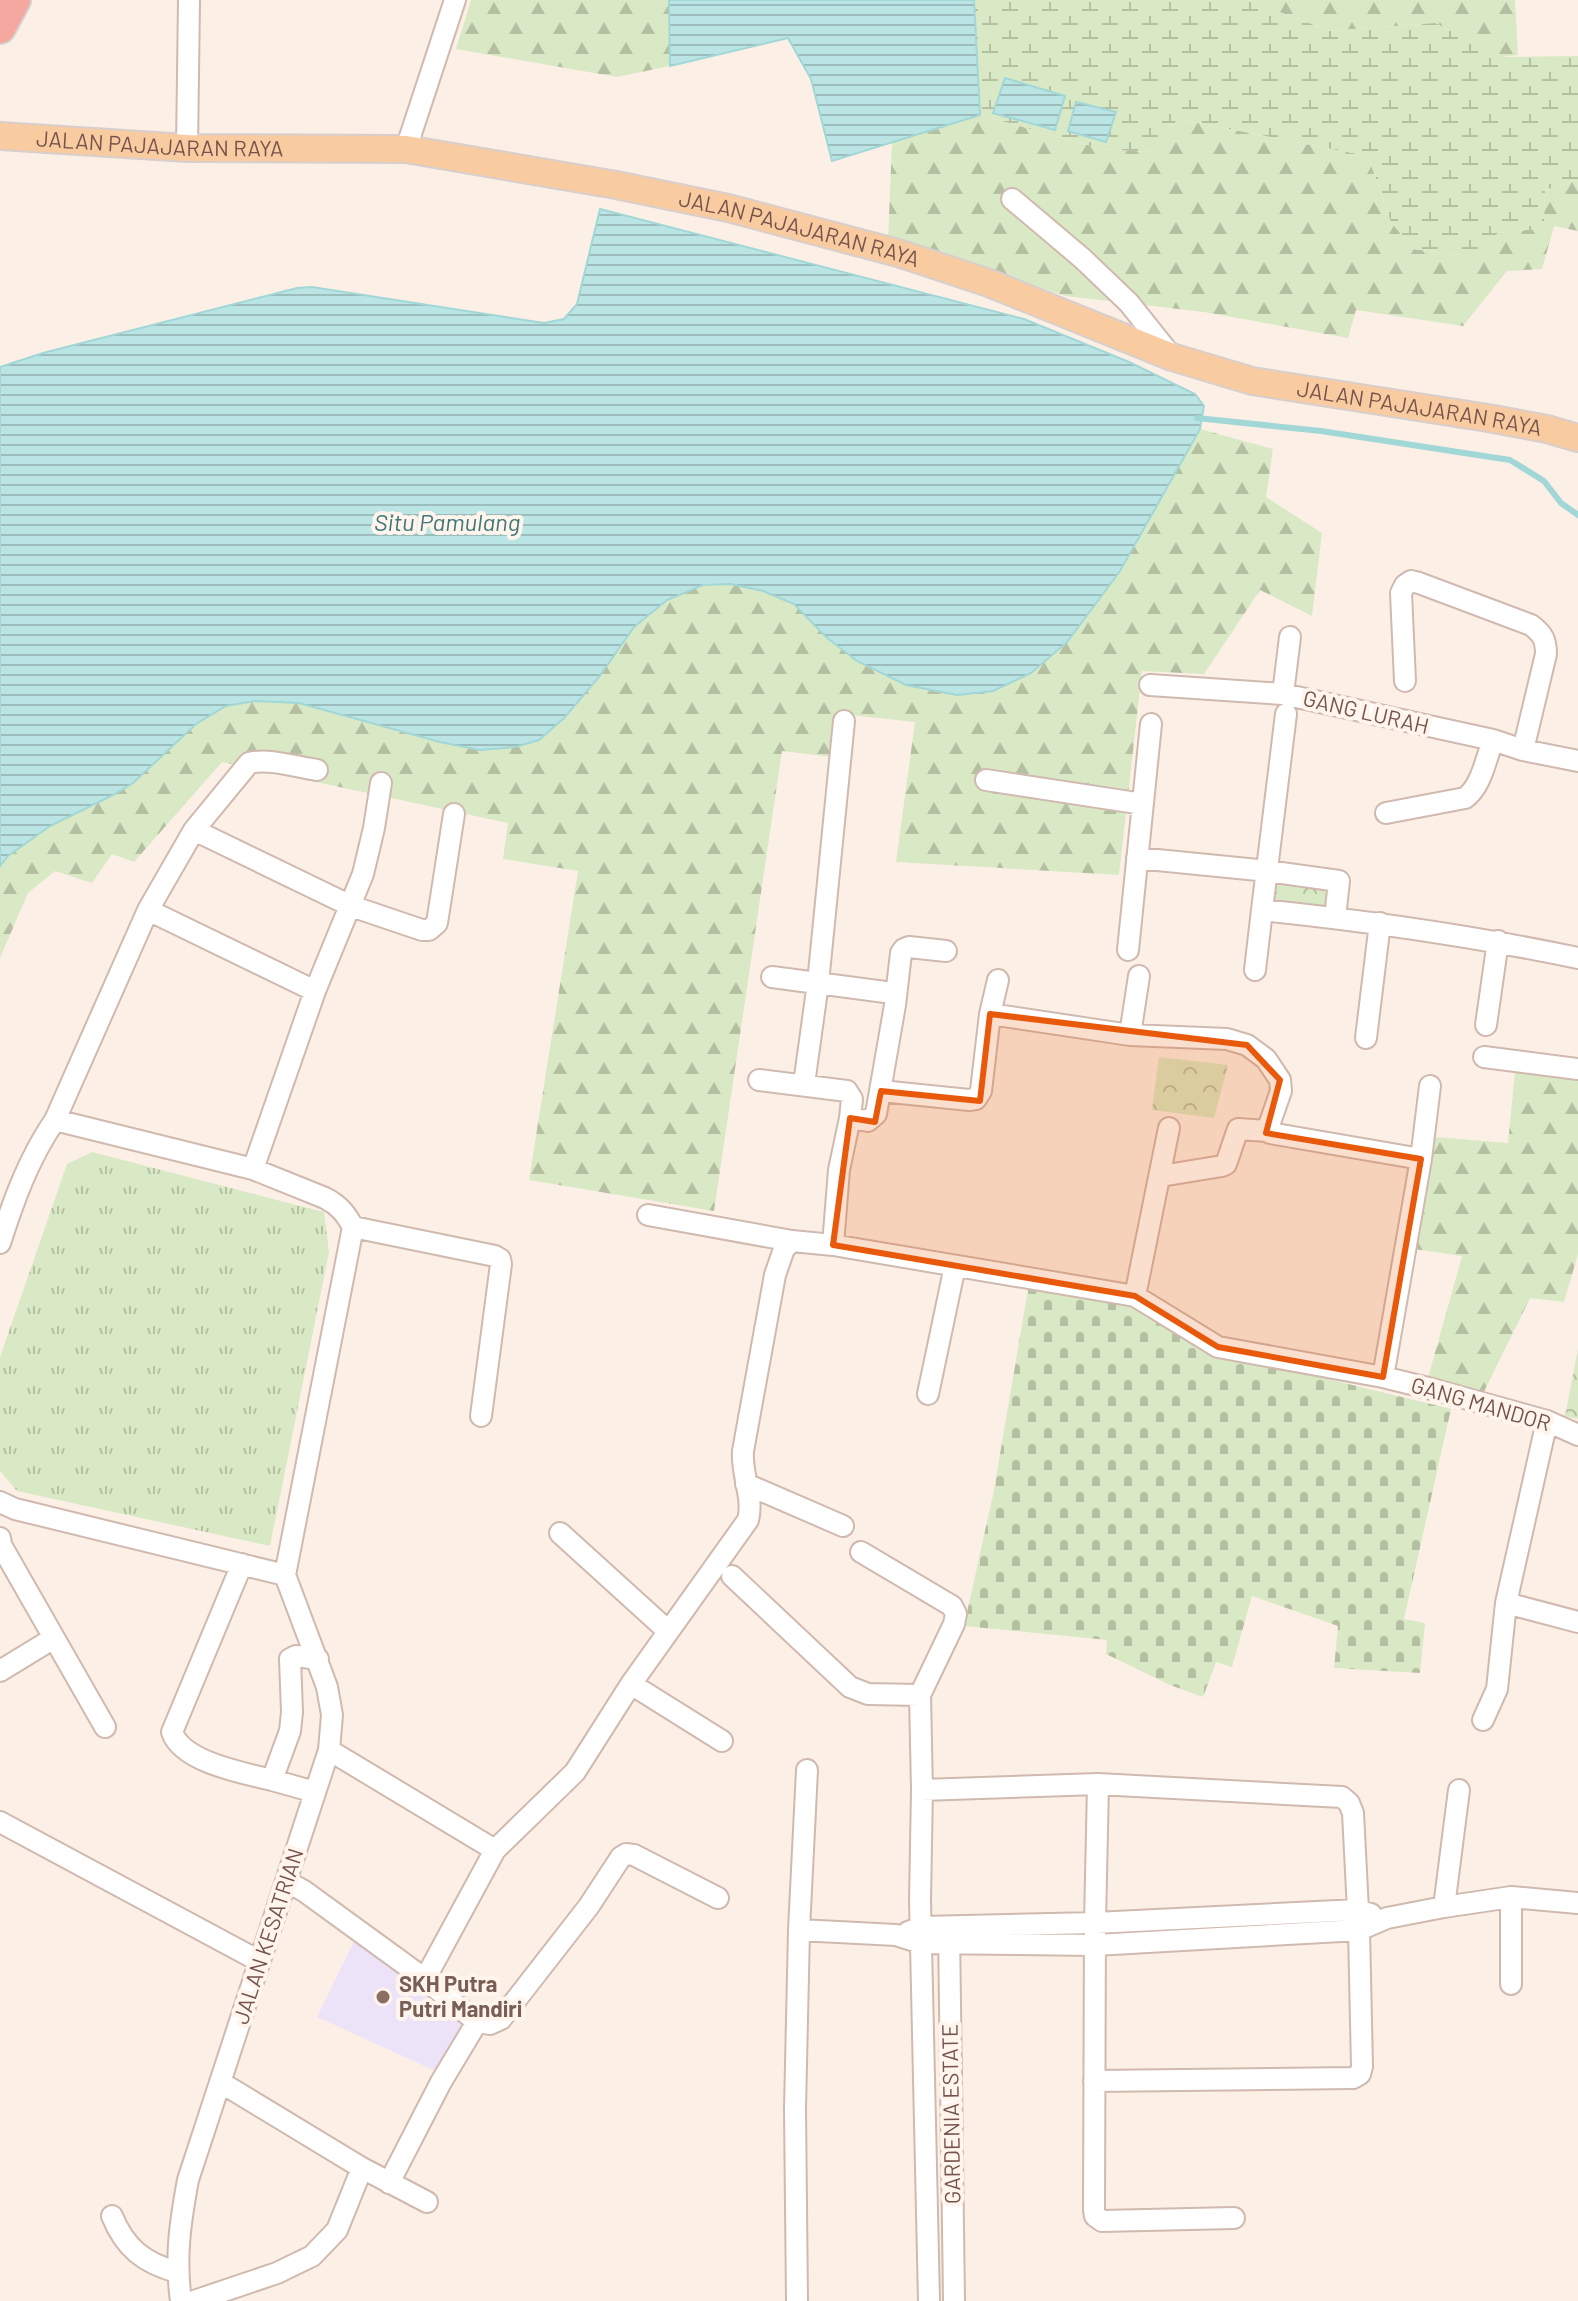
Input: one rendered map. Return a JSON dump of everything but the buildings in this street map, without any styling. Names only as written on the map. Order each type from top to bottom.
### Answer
[{"type":"main road","name":"JALAN PAJAJARAN RAYA","points":[[0,136],[187,148],[406,149],[630,188],[728,208],[898,253],[989,283],[1172,357],[1252,381],[1488,418],[1578,438]]},
{"type":"street","points":[[187,148],[189,0]]},
{"type":"street","points":[[406,149],[455,0]]},
{"type":"street","points":[[1012,199],[1129,303],[1172,357]]},
{"type":"street","points":[[1405,681],[1401,593],[1411,581],[1531,625],[1542,633],[1546,654],[1523,750]]},
{"type":"street","points":[[1255,970],[1268,871],[1290,637]]},
{"type":"street","name":"GANG LURAH","points":[[1150,685],[1285,704],[1493,740],[1523,750],[1578,761]]},
{"type":"street","points":[[804,1084],[818,983],[844,721]]},
{"type":"street","points":[[1128,950],[1151,724]]},
{"type":"street","points":[[1386,813],[1472,794],[1493,740]]},
{"type":"street","points":[[0,1243],[18,1189],[40,1142],[55,1120],[148,910],[194,830],[249,763],[270,761],[317,770]]},
{"type":"street","points":[[986,780],[1143,804]]},
{"type":"street","points":[[253,1169],[315,991],[363,874],[381,783]]},
{"type":"street","points":[[194,830],[351,906],[429,930],[437,923],[454,814]]},
{"type":"street","points":[[1137,858],[1339,881],[1335,918]]},
{"type":"street","points":[[148,910],[315,991]]},
{"type":"street","points":[[1262,910],[1380,923],[1498,941],[1578,958]]},
{"type":"street","points":[[1366,1038],[1380,923]]},
{"type":"street","points":[[1486,1025],[1498,941]]},
{"type":"street","points":[[850,1118],[868,1121],[876,1114],[901,953],[909,947],[946,951]]},
{"type":"street","points":[[1130,1035],[1139,976]]},
{"type":"street","points":[[772,977],[885,992]]},
{"type":"street","points":[[881,1091],[976,1099],[981,1091],[990,1014],[998,980]]},
{"type":"street","points":[[990,1014],[1130,1035],[1238,1041],[1255,1049],[1280,1080],[1281,1091],[1267,1131]]},
{"type":"street","points":[[1484,1057],[1578,1069]]},
{"type":"street","points":[[759,1080],[847,1091],[852,1099],[839,1170],[833,1245]]},
{"type":"street","points":[[1383,1377],[1421,1159],[1430,1086]]},
{"type":"street","points":[[0,1528],[8,1506],[285,1575],[353,1227],[336,1203],[253,1169],[55,1120]]},
{"type":"street","points":[[648,1215],[1135,1296],[1169,1128]]},
{"type":"street","points":[[1161,1176],[1226,1164],[1238,1129],[1267,1131],[1421,1159]]},
{"type":"street","points":[[353,1227],[500,1259],[481,1416]]},
{"type":"street","points":[[425,1979],[495,1850],[575,1772],[631,1684],[748,1520],[750,1503],[743,1451],[775,1275],[784,1249],[792,1241]]},
{"type":"street","points":[[928,1394],[955,1266]]},
{"type":"street","name":"GANG MANDOR","points":[[1135,1296],[1218,1347],[1383,1377],[1547,1421],[1578,1435]]},
{"type":"street","points":[[1483,1720],[1497,1689],[1506,1603],[1547,1421]]},
{"type":"street","points":[[746,1484],[843,1526]]},
{"type":"street","points":[[560,1533],[668,1631]]},
{"type":"street","points":[[0,1538],[1,1545],[105,1727]]},
{"type":"street","points":[[732,1576],[850,1687],[868,1694],[920,1695],[956,1614],[952,1606],[861,1552]]},
{"type":"street","points":[[242,1564],[172,1732],[178,1744],[196,1758],[315,1792]]},
{"type":"street","name":"JALAN KESATRIAN","points":[[181,2301],[177,2248],[188,2180],[329,1750],[332,1715],[327,1687],[285,1575]]},
{"type":"street","points":[[1506,1603],[1578,1622]]},
{"type":"street","points":[[0,1671],[54,1638]]},
{"type":"street","points":[[272,1780],[290,1731],[290,1659],[296,1656],[318,1659]]},
{"type":"street","points":[[631,1684],[722,1741]]},
{"type":"street","name":"GARDENIA ESTATE","points":[[920,1695],[921,1935],[929,2301]]},
{"type":"street","points":[[329,1750],[495,1850]]},
{"type":"street","points":[[797,2301],[795,2109],[807,1770]]},
{"type":"street","points":[[922,1790],[1098,1784],[1342,1797],[1349,1803],[1353,1813],[1358,1920],[1360,2074],[1353,2078],[1094,2081]]},
{"type":"street","points":[[1098,1784],[1095,2216],[1102,2221],[1234,2218]]},
{"type":"street","points":[[1444,1907],[1459,1790]]},
{"type":"street","points":[[0,1822],[259,1961]]},
{"type":"street","points":[[286,1881],[425,1979],[477,2022],[490,2024],[501,2019],[626,1854],[634,1855],[718,1898]]},
{"type":"street","points":[[799,1930],[1095,1945],[1387,1918],[1511,1897],[1578,1903]]},
{"type":"street","points":[[1511,1897],[1511,1984]]},
{"type":"street","points":[[949,1936],[1095,1923],[1358,1920]]},
{"type":"street","name":"GARDENIA ESTATE","points":[[949,1936],[954,2301]]},
{"type":"street","points":[[389,2183],[441,2082],[477,2022]]},
{"type":"street","points":[[220,2082],[362,2168],[427,2202]]},
{"type":"street","points":[[194,2301],[277,2273],[312,2256],[337,2230],[362,2168]]},
{"type":"street","points":[[112,2216],[119,2234],[135,2251],[156,2266],[177,2272]]},
{"type":"highlighted area","points":[[990,1014],[1247,1045],[1280,1080],[1266,1133],[1421,1159],[1383,1377],[1218,1347],[1135,1296],[833,1245],[850,1118],[875,1122],[881,1091],[980,1101]]},
{"type":"shaded area","name":"SKH Putra Putri Mandiri","points":[[355,1939],[470,2023],[440,2073],[317,2017]]},
{"type":"green space","points":[[471,0],[669,0],[670,66],[617,77],[456,49]]},
{"type":"green space","points":[[974,0],[1247,0],[1330,31],[1435,23],[1500,57],[1578,56],[1578,180],[1545,190],[1544,228],[1498,233],[1468,256],[1413,249],[1391,222],[1368,156],[1178,119],[1150,152],[1102,149],[980,115]]},
{"type":"green space","points":[[1247,0],[1515,0],[1518,55],[1500,57],[1435,23],[1330,31]]},
{"type":"green space","points":[[980,115],[1102,149],[1150,152],[1178,119],[1368,156],[1391,222],[1413,249],[1467,256],[1498,233],[1543,228],[1545,190],[1578,180],[1578,231],[1554,226],[1542,269],[1507,271],[1463,326],[1356,310],[1348,338],[1204,312],[1066,296],[888,242],[892,142]]},
{"type":"green space","points":[[1200,429],[1273,449],[1266,497],[1322,533],[1312,616],[1260,590],[1204,674],[1142,671],[1119,875],[896,862],[915,722],[841,714],[833,757],[782,751],[714,1211],[529,1180],[578,871],[503,859],[508,823],[222,762],[134,862],[112,854],[92,883],[55,871],[28,893],[0,958],[0,866],[8,857],[50,826],[133,783],[196,724],[226,706],[255,701],[299,703],[440,742],[480,750],[515,747],[539,740],[599,677],[634,627],[667,600],[703,585],[731,584],[763,591],[794,605],[826,637],[1120,571]]},
{"type":"green space","points":[[1268,871],[1339,881],[1335,918],[1262,910]]},
{"type":"green space","points":[[1159,1057],[1228,1065],[1214,1118],[1152,1110]]},
{"type":"green space","points":[[1516,1061],[1578,1071],[1578,1254],[1564,1302],[1530,1298],[1479,1402],[1426,1385],[1462,1256],[1414,1249],[1436,1137],[1508,1143]]},
{"type":"green space","points":[[92,1152],[324,1212],[329,1252],[270,1546],[17,1491],[0,1471],[0,1357],[67,1164]]},
{"type":"green space","points":[[1030,1278],[1133,1300],[1225,1354],[1451,1409],[1404,1619],[1425,1623],[1420,1673],[1334,1668],[1338,1626],[1252,1596],[1232,1667],[1216,1662],[1203,1697],[1170,1685],[1106,1654],[1107,1640],[964,1626],[993,1495]]},
{"type":"green space","points":[[1578,1349],[1578,1419],[1565,1416]]},
{"type":"water","points":[[669,0],[974,0],[980,115],[832,161],[811,79],[788,38],[670,66]]},
{"type":"water","points":[[1005,78],[1065,96],[1055,130],[993,113]]},
{"type":"water","points":[[1076,102],[1116,112],[1106,142],[1068,131]]},
{"type":"water","name":"Situ Pamulang","points":[[600,209],[1024,319],[1129,362],[1195,394],[1204,406],[1200,429],[1120,571],[1067,642],[1031,673],[993,691],[957,695],[906,685],[857,661],[826,637],[794,604],[763,591],[731,584],[703,585],[667,600],[634,627],[599,677],[564,718],[539,740],[515,747],[480,750],[299,703],[255,701],[226,706],[196,724],[133,783],[50,826],[8,856],[0,866],[0,367],[43,353],[297,288],[312,287],[544,323],[564,319],[577,304]]},
{"type":"waterway","points":[[1197,418],[1321,431],[1510,460],[1544,481],[1561,503],[1578,515]]},
{"type":"place","name":"SKH Putra Putri Mandiri","points":[[383,1997]]}]
